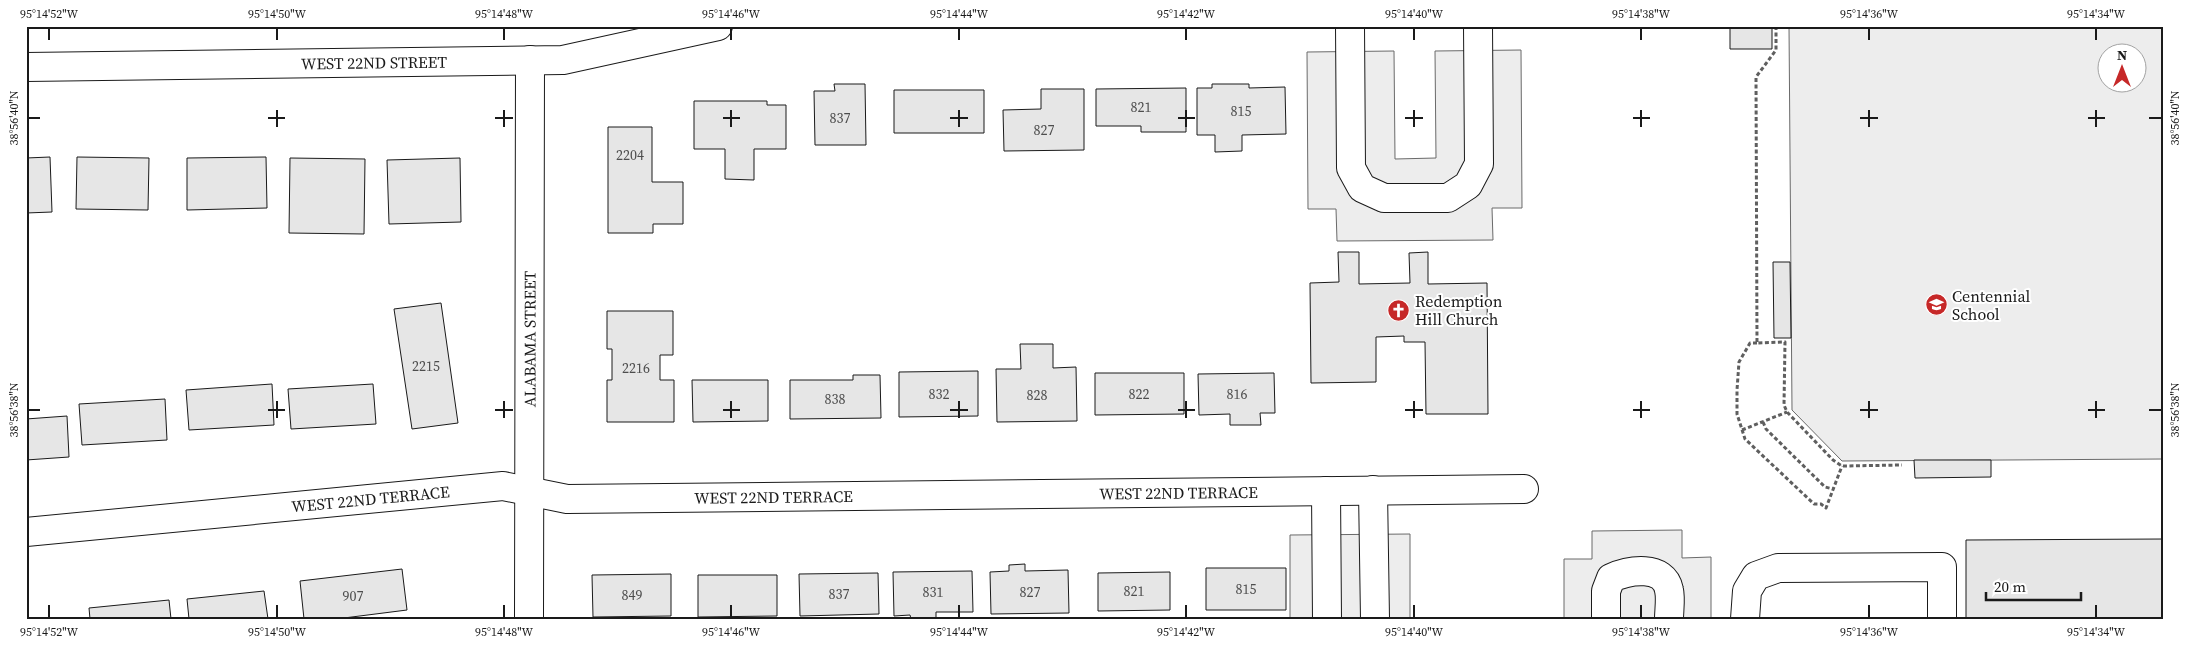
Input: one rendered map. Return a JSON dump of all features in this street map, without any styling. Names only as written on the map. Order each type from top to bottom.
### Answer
[{"type":"street","name":"WEST 22ND STREET","points":[[26,67],[563,60],[718,26]]},
{"type":"street","points":[[1350,26],[1351,168],[1362,188],[1384,198],[1448,198],[1468,185],[1479,164],[1478,26]]},
{"type":"street","name":"ALABAMA STREET","points":[[530,60],[530,619]]},
{"type":"street","name":"WEST 22ND TERRACE","points":[[26,532],[503,486],[567,499],[1524,489]]},
{"type":"street","points":[[1373,490],[1375,619]]},
{"type":"street","points":[[1326,491],[1327,619]]},
{"type":"street","points":[[1745,619],[1746,591],[1756,576],[1778,568],[1942,567],[1942,619]]},
{"type":"street","points":[[1606,619],[1606,591],[1611,578],[1624,572],[1654,572],[1665,579],[1669,590],[1669,619]]},
{"type":"path","points":[[1757,343],[1756,77],[1776,50],[1776,26]]},
{"type":"path","points":[[1842,466],[1826,508],[1821,504],[1814,504],[1745,439],[1737,414],[1739,362],[1750,343],[1785,342],[1784,405],[1788,412],[1842,466],[1902,464]]},
{"type":"path","points":[[1742,430],[1788,412]]},
{"type":"path","points":[[1763,422],[1766,429],[1825,487],[1832,489]]},
{"type":"shaded area","name":"Centennial School","points":[[1789,26],[2163,26],[2163,459],[1842,461],[1792,410]]},
{"type":"shaded area","points":[[1521,50],[1522,208],[1492,208],[1493,240],[1337,241],[1336,209],[1308,209],[1307,52],[1394,51],[1395,159],[1436,158],[1435,51]]},
{"type":"shaded area","points":[[1682,530],[1682,558],[1711,557],[1711,619],[1564,619],[1564,559],[1592,559],[1592,531]]},
{"type":"shaded area","points":[[1410,534],[1410,619],[1290,619],[1290,535]]},
{"type":"building","points":[[1730,26],[1772,26],[1772,49],[1730,49]]},
{"type":"building","points":[[834,84],[865,84],[866,145],[815,145],[814,91],[835,91]]},
{"type":"building","points":[[1212,84],[1249,84],[1249,88],[1285,87],[1286,134],[1242,135],[1242,151],[1215,152],[1215,135],[1197,135],[1197,88],[1212,88]]},
{"type":"building","points":[[1186,88],[1186,132],[1141,132],[1141,126],[1096,126],[1096,89]]},
{"type":"building","points":[[1041,89],[1084,89],[1084,150],[1004,151],[1003,110],[1041,109]]},
{"type":"building","points":[[894,90],[984,90],[984,133],[894,133]]},
{"type":"building","points":[[694,101],[767,101],[767,105],[786,105],[786,149],[754,149],[754,180],[725,179],[725,149],[694,149]]},
{"type":"building","points":[[608,127],[652,127],[652,182],[683,182],[683,224],[653,224],[653,233],[608,233]]},
{"type":"building","points":[[50,157],[52,212],[26,213],[26,158]]},
{"type":"building","points":[[77,157],[149,158],[148,210],[76,209]]},
{"type":"building","points":[[266,157],[267,208],[187,210],[187,158]]},
{"type":"building","points":[[290,158],[365,159],[364,234],[289,233]]},
{"type":"building","points":[[460,158],[461,222],[389,224],[387,160]]},
{"type":"building","name":"Redemption Hill Church","points":[[1338,252],[1359,252],[1359,284],[1410,283],[1409,253],[1428,252],[1428,284],[1487,283],[1488,414],[1426,414],[1425,342],[1404,342],[1404,336],[1376,337],[1376,382],[1311,383],[1310,283],[1339,282]]},
{"type":"building","points":[[1773,262],[1790,262],[1791,338],[1774,338]]},
{"type":"building","points":[[441,303],[458,423],[412,429],[394,309]]},
{"type":"building","points":[[607,311],[673,311],[673,355],[660,355],[660,380],[674,380],[674,422],[607,422],[607,380],[612,380],[612,349],[607,349]]},
{"type":"building","points":[[1020,344],[1053,344],[1053,368],[1076,367],[1077,421],[997,422],[996,369],[1021,369]]},
{"type":"building","points":[[978,371],[978,416],[899,417],[899,372]]},
{"type":"building","points":[[1095,373],[1184,373],[1184,414],[1095,415]]},
{"type":"building","points":[[1274,373],[1275,413],[1260,413],[1261,425],[1230,425],[1230,414],[1199,415],[1198,374]]},
{"type":"building","points":[[853,375],[880,375],[881,418],[790,419],[790,380],[853,380]]},
{"type":"building","points":[[692,380],[768,380],[768,421],[693,422]]},
{"type":"building","points":[[272,384],[274,425],[189,430],[186,390]]},
{"type":"building","points":[[373,384],[376,424],[291,429],[288,389]]},
{"type":"building","points":[[165,399],[167,440],[82,445],[79,404]]},
{"type":"building","points":[[67,416],[69,457],[26,460],[26,419]]},
{"type":"building","points":[[1914,460],[1991,460],[1991,477],[1915,478]]},
{"type":"building","points":[[2163,539],[2163,619],[1966,619],[1966,540]]},
{"type":"building","points":[[1025,564],[1025,571],[1068,570],[1069,613],[991,614],[990,572],[1009,571],[1009,565]]},
{"type":"building","points":[[1206,568],[1286,568],[1286,610],[1206,610]]},
{"type":"building","points":[[402,569],[407,610],[336,619],[304,619],[300,581]]},
{"type":"building","points":[[972,571],[973,612],[936,612],[936,619],[911,619],[910,615],[894,616],[893,572]]},
{"type":"building","points":[[1170,572],[1170,610],[1098,611],[1098,573]]},
{"type":"building","points":[[878,573],[879,614],[800,616],[799,574]]},
{"type":"building","points":[[671,574],[671,616],[593,617],[592,575]]},
{"type":"building","points":[[698,575],[777,575],[777,616],[698,617]]},
{"type":"building","points":[[264,591],[268,619],[189,619],[187,599]]},
{"type":"building","points":[[169,600],[171,619],[90,619],[89,608]]},
{"type":"place","name":"Centennial School","points":[[1936,305]]},
{"type":"place","name":"Redemption Hill Church","points":[[1399,310]]}]
